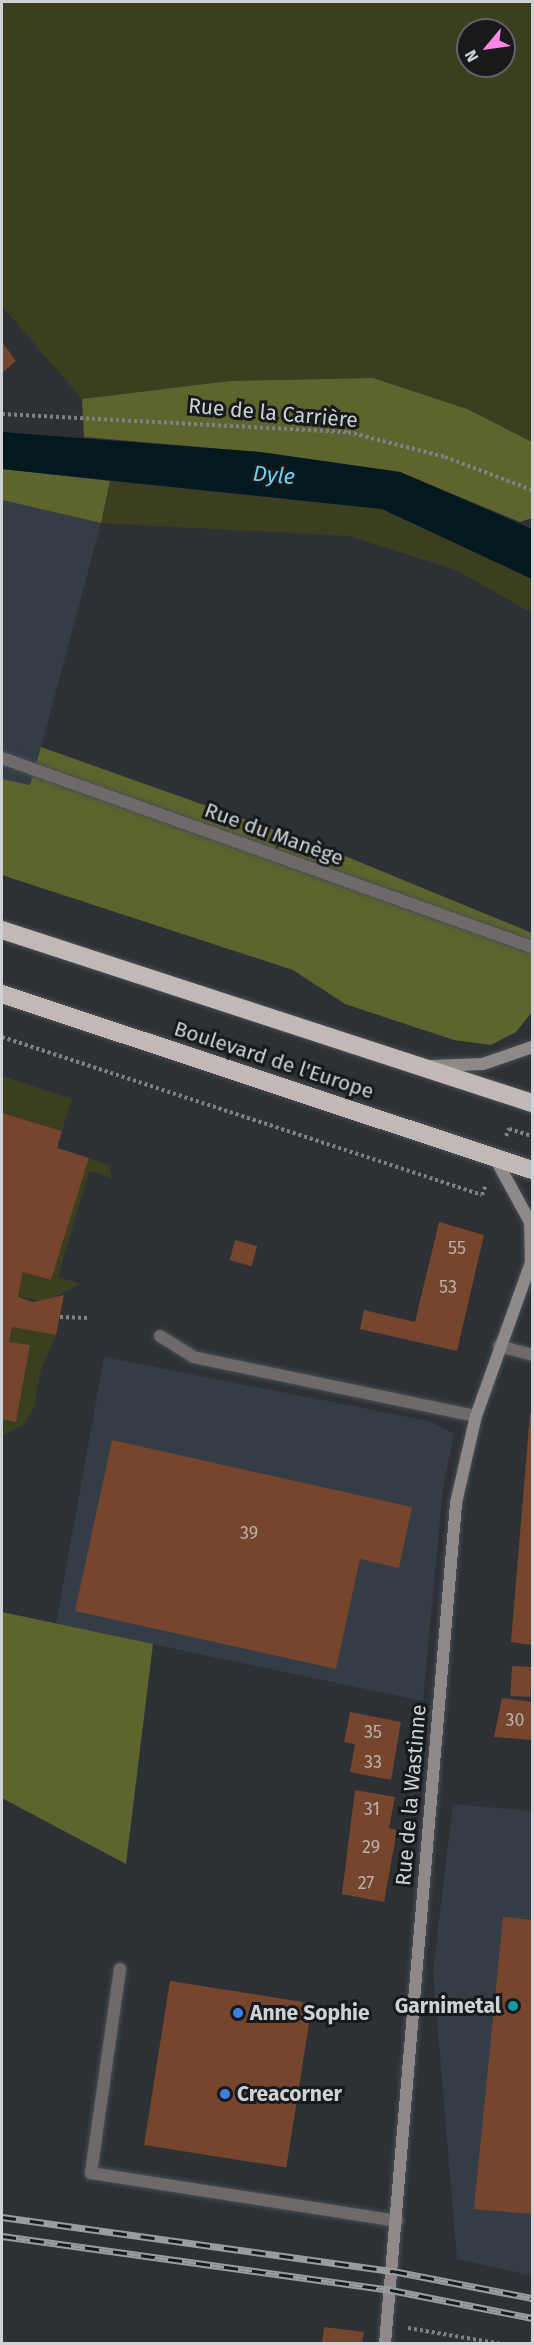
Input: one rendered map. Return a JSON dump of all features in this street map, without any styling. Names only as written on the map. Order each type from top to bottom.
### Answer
[{"type":"highway","name":"Boulevard de l'Europe","points":[[2,930],[532,1103]]},
{"type":"highway","name":"Boulevard de l'Europe","points":[[2,994],[532,1170]]},
{"type":"main road","points":[[419,1067],[483,1064],[532,1047]]},
{"type":"main road","name":"Rue de la Wastinne","points":[[385,2343],[456,1503],[476,1416],[499,1346],[532,1261],[530,1222],[495,1158]]},
{"type":"street","name":"Rue du Manège","points":[[2,758],[532,947]]},
{"type":"street","points":[[160,1336],[193,1357],[476,1416]]},
{"type":"street","points":[[499,1346],[532,1355]]},
{"type":"street","points":[[120,1969],[91,2173],[397,2221]]},
{"type":"path","name":"Rue de la Carrière","points":[[2,414],[348,432],[445,457],[532,490]]},
{"type":"path","points":[[2,1037],[482,1196],[495,1158]]},
{"type":"path","points":[[503,1140],[509,1129],[532,1136]]},
{"type":"path","points":[[60,1317],[88,1318]]},
{"type":"path","points":[[386,2326],[502,2343]]},
{"type":"shaded area","points":[[2,500],[101,523],[31,785],[2,779]]},
{"type":"shaded area","points":[[104,1357],[429,1421],[454,1434],[443,1488],[423,1701],[56,1624]]},
{"type":"shaded area","points":[[453,1804],[532,1811],[532,2276],[457,2259],[433,1971]]},
{"type":"green space","points":[[2,2],[532,2],[532,442],[467,409],[373,378],[230,381],[82,399],[2,306]]},
{"type":"green space","points":[[373,378],[467,409],[532,442],[532,518],[520,522],[400,472],[260,452],[84,437],[82,399],[230,381]]},
{"type":"green space","points":[[2,469],[110,481],[101,523],[2,500]]},
{"type":"green space","points":[[110,481],[382,509],[532,579],[532,613],[456,570],[349,536],[101,523]]},
{"type":"green space","points":[[41,747],[328,849],[532,933],[532,1012],[516,1032],[491,1045],[454,1040],[345,1004],[293,970],[2,875],[2,779],[30,785]]},
{"type":"green space","points":[[2,1076],[72,1099],[62,1131],[2,1113]]},
{"type":"green space","points":[[89,1158],[109,1165],[112,1178],[89,1171],[58,1277],[80,1284],[47,1301],[18,1297],[23,1272],[51,1280]]},
{"type":"green space","points":[[12,1327],[56,1335],[41,1369],[33,1410],[23,1425],[2,1436],[2,1419],[16,1421],[30,1346],[9,1342]]},
{"type":"green space","points":[[2,1612],[153,1644],[126,1864],[2,1798]]},
{"type":"water","name":"Dyle","points":[[2,432],[260,452],[400,472],[532,529],[532,579],[382,509],[2,469]]},
{"type":"building","points":[[2,342],[16,361],[2,373]]},
{"type":"building","points":[[2,1113],[62,1131],[57,1148],[89,1158],[51,1280],[23,1272],[18,1297],[33,1302],[64,1295],[56,1335],[12,1327],[9,1342],[30,1345],[16,1422],[2,1419]]},
{"type":"building","points":[[439,1222],[484,1235],[457,1351],[360,1329],[364,1310],[415,1322]]},
{"type":"building","points":[[235,1240],[257,1246],[252,1266],[230,1260]]},
{"type":"building","points":[[530,1414],[532,1415],[532,1645],[511,1642]]},
{"type":"building","points":[[112,1440],[412,1507],[399,1568],[360,1559],[336,1669],[75,1611]]},
{"type":"building","points":[[512,1666],[532,1667],[530,1697],[510,1696]]},
{"type":"building","points":[[502,1698],[532,1702],[532,1740],[494,1737]]},
{"type":"building","points":[[350,1712],[401,1722],[391,1780],[350,1772],[355,1744],[344,1742]]},
{"type":"building","points":[[355,1790],[395,1797],[389,1828],[397,1830],[384,1902],[342,1894]]},
{"type":"building","name":"Garnimetal","points":[[503,1917],[532,1920],[532,2214],[474,2209]]},
{"type":"building","name":"Creacorner","points":[[170,1981],[312,2004],[286,2167],[144,2145]]},
{"type":"building","points":[[324,2327],[364,2332],[362,2343],[322,2343]]},
{"type":"railway","points":[[2,2217],[393,2271],[532,2298]]},
{"type":"railway","points":[[2,2236],[391,2290],[532,2318]]},
{"type":"place","name":"Garnimetal","points":[[513,2006]]},
{"type":"place","name":"Anne Sophie","points":[[238,2013]]},
{"type":"place","name":"Creacorner","points":[[225,2094]]}]
